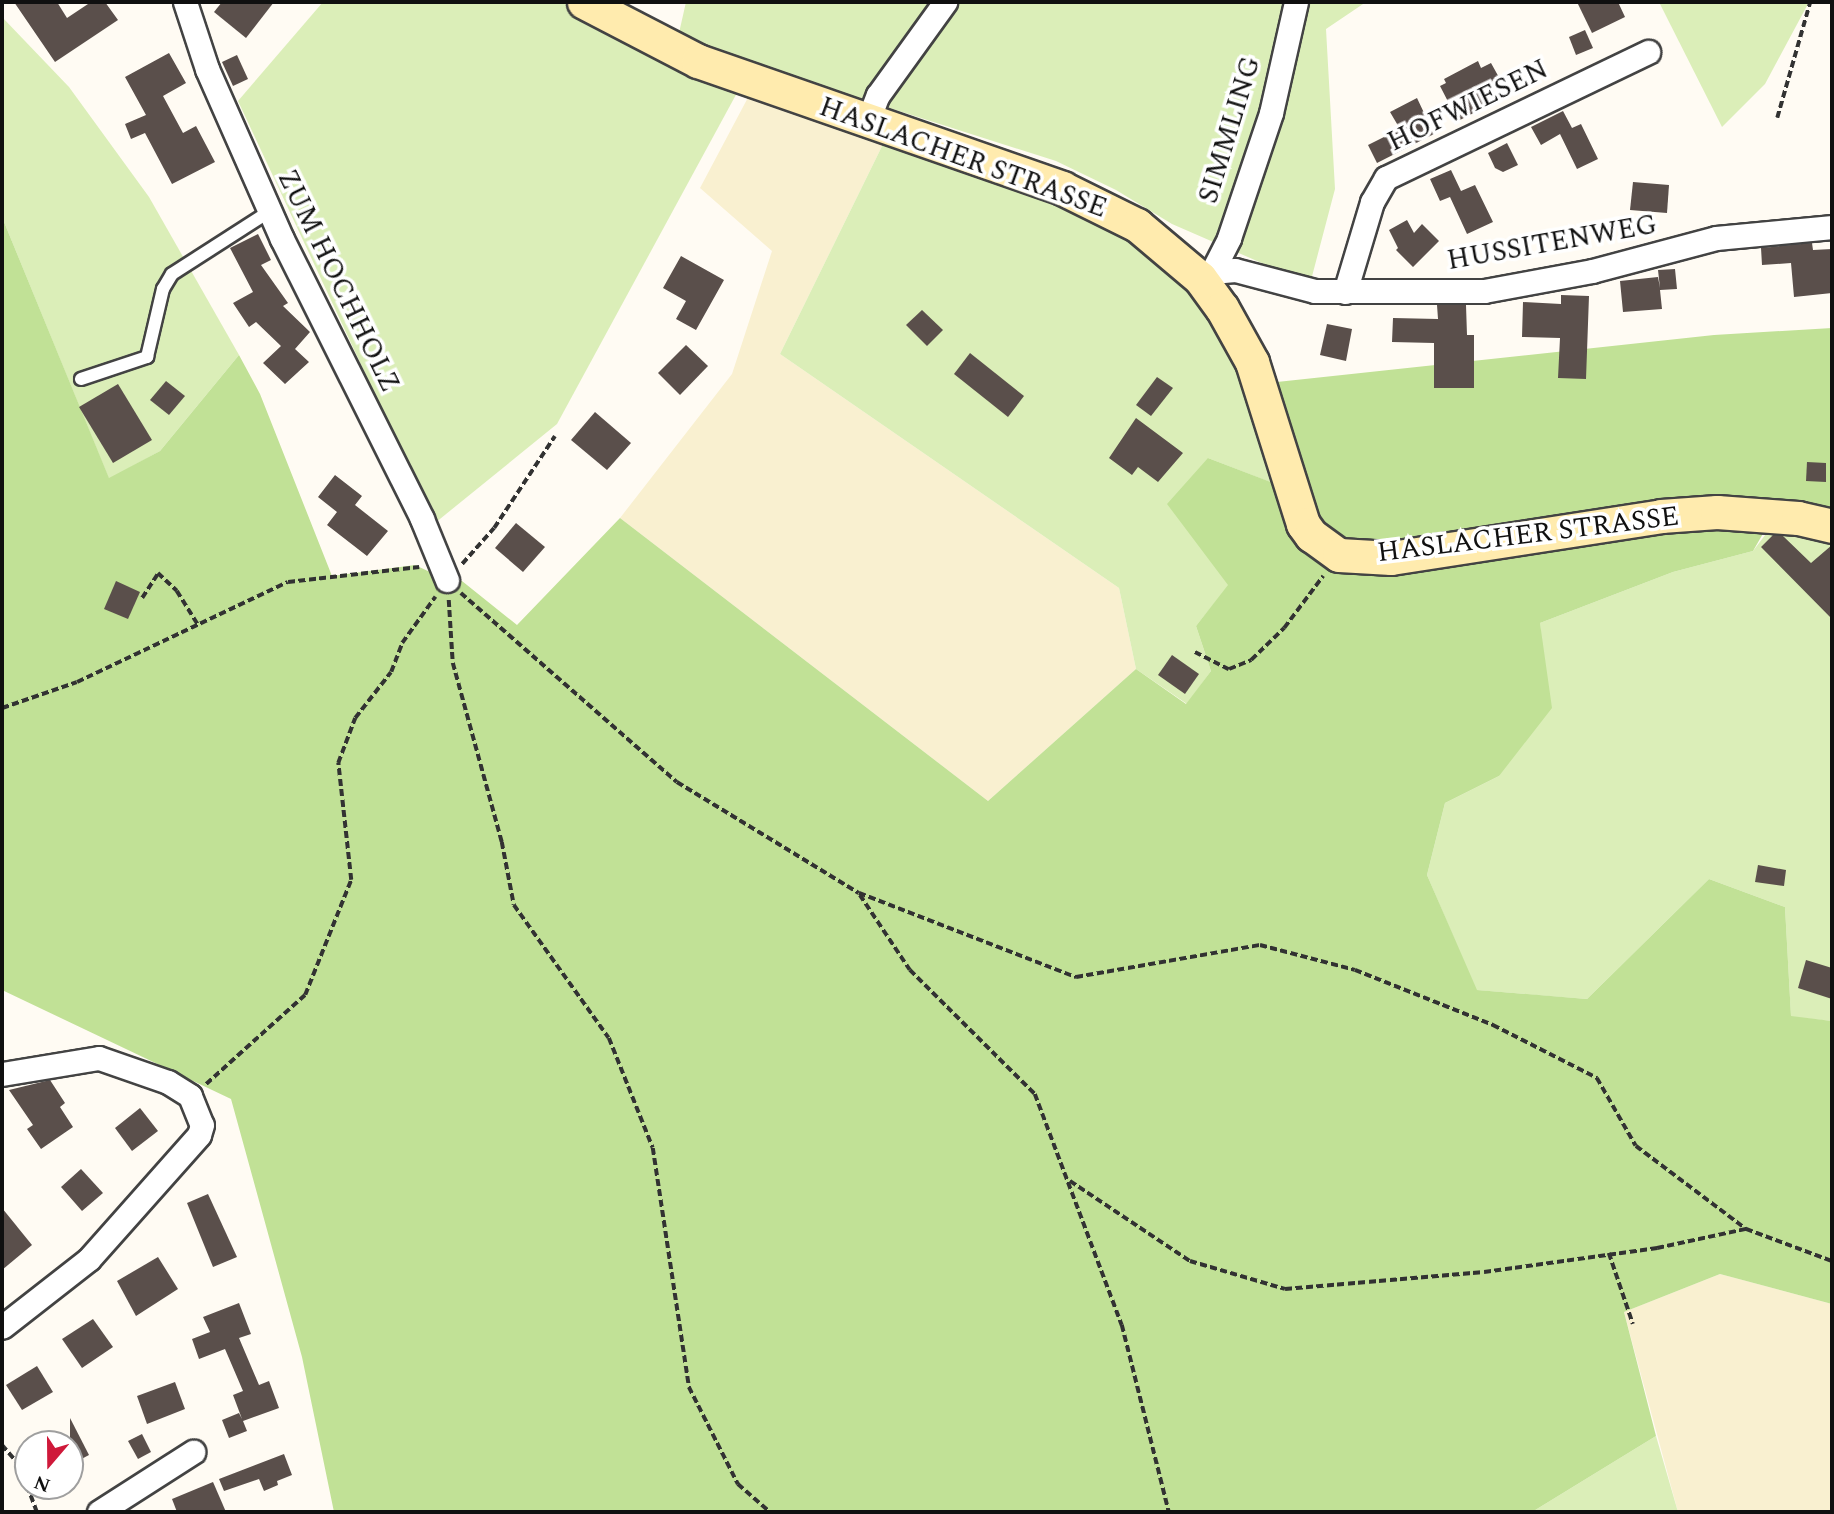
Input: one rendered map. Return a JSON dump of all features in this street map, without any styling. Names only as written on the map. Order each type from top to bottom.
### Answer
[{"type":"street","name":"ZUM HOCHHOLZ","points":[[185,2],[207,69],[270,211],[422,519],[447,580]]},
{"type":"street","name":"HASLACHER STRASSE","points":[[584,2],[698,61],[1103,205],[1137,225],[1206,275],[1252,362],[1303,524],[1311,535],[1339,555],[1391,558],[1661,516],[1717,512],[1798,518],[1832,526]]},
{"type":"street","points":[[867,123],[878,95],[945,2]]},
{"type":"street","name":"SIMMLING","points":[[1206,275],[1228,238],[1271,114],[1296,2]]},
{"type":"street","name":"HOFWIESEN","points":[[1345,292],[1372,202],[1386,178],[1648,52]]},
{"type":"street","name":"HUSSITENWEG","points":[[1206,275],[1251,272],[1305,289],[1345,292],[1484,291],[1592,271],[1716,238],[1832,227]]},
{"type":"street","points":[[2,1074],[99,1058],[168,1082],[190,1096],[202,1125],[199,1135],[89,1259],[2,1326]]},
{"type":"street","points":[[99,1512],[193,1452]]},
{"type":"lane","points":[[81,379],[146,358],[163,289],[172,274],[270,211]]},
{"type":"path","points":[[1777,118],[1810,2]]},
{"type":"path","points":[[190,1096],[305,995],[351,880],[338,764],[355,718],[391,672],[402,643],[447,580],[494,528],[555,436]]},
{"type":"path","points":[[1195,652],[1229,669],[1251,660],[1284,628],[1339,555]]},
{"type":"path","points":[[2,708],[77,682],[288,582],[416,566],[447,580],[677,782],[859,893],[1076,977],[1260,945],[1355,970],[1493,1025],[1597,1077],[1636,1146],[1746,1228],[1832,1261]]},
{"type":"path","points":[[142,598],[158,573],[177,592],[198,624]]},
{"type":"path","points":[[447,580],[453,663],[502,842],[514,905],[609,1038],[653,1148],[689,1387],[738,1484],[770,1512]]},
{"type":"path","points":[[859,893],[910,970],[1035,1094],[1122,1325],[1169,1512]]},
{"type":"path","points":[[1070,1181],[1190,1261],[1285,1289],[1484,1272],[1746,1228]]},
{"type":"path","points":[[1609,1253],[1633,1324]]},
{"type":"path","points":[[2,1445],[20,1466],[37,1512]]},
{"type":"shaded area","points":[[752,90],[887,136],[780,354],[1119,588],[1136,669],[988,801],[620,518],[732,374],[772,251],[700,188]]},
{"type":"shaded area","points":[[1720,1274],[1832,1304],[1832,1512],[1678,1512],[1624,1312]]},
{"type":"green space","points":[[323,2],[565,2],[738,91],[557,424],[435,523],[238,101]]},
{"type":"green space","points":[[686,2],[1366,2],[1326,29],[1335,189],[1310,284],[1172,224],[1116,190],[1056,161],[733,58],[679,33]]},
{"type":"green space","points":[[1659,2],[1809,2],[1765,84],[1722,127]]},
{"type":"green space","points":[[2,17],[69,87],[149,197],[239,355],[160,451],[109,479],[2,217]]},
{"type":"green space","points":[[887,136],[1110,216],[1213,312],[1288,489],[1208,458],[1229,585],[1196,626],[1211,671],[1187,704],[1136,669],[1119,588],[780,354]]},
{"type":"green space","points":[[2,217],[109,478],[160,451],[239,355],[260,394],[332,576],[415,565],[447,580],[457,577],[517,625],[620,518],[988,801],[1136,669],[1186,704],[1211,671],[1196,626],[1228,585],[1167,504],[1208,458],[1276,484],[1310,549],[1772,518],[1753,551],[1673,572],[1540,623],[1552,708],[1499,776],[1445,803],[1427,875],[1477,990],[1587,999],[1709,879],[1785,907],[1791,1016],[1832,1021],[1832,1304],[1720,1274],[1624,1312],[1656,1436],[1532,1512],[334,1512],[302,1357],[231,1099],[2,990]]},
{"type":"green space","points":[[1832,328],[1832,521],[1777,506],[1378,552],[1313,532],[1259,384],[1714,335]]},
{"type":"green space","points":[[1775,522],[1832,531],[1832,1021],[1791,1017],[1785,907],[1709,879],[1587,999],[1476,990],[1427,875],[1445,803],[1499,776],[1542,650],[1540,623],[1673,572],[1753,551]]},
{"type":"green space","points":[[1656,1436],[1678,1512],[1532,1512]]},
{"type":"building","points":[[14,2],[57,2],[67,18],[91,2],[105,2],[118,20],[55,62]]},
{"type":"building","points":[[222,2],[274,2],[246,38],[214,12]]},
{"type":"building","points":[[1577,2],[1618,2],[1625,17],[1592,33]]},
{"type":"building","points":[[1585,30],[1593,48],[1576,55],[1569,37]]},
{"type":"building","points":[[169,53],[186,83],[163,96],[183,133],[196,126],[215,162],[172,184],[145,133],[131,139],[125,124],[146,115],[125,77]]},
{"type":"building","points":[[237,55],[248,79],[233,86],[222,62]]},
{"type":"building","points":[[1478,61],[1481,68],[1491,63],[1501,81],[1491,87],[1499,100],[1458,121],[1440,86],[1446,83],[1444,79]]},
{"type":"building","points":[[1417,98],[1434,134],[1377,163],[1368,145],[1400,129],[1390,112]]},
{"type":"building","points":[[1563,111],[1572,128],[1581,124],[1598,159],[1577,169],[1560,134],[1541,145],[1531,127]]},
{"type":"building","points":[[1507,143],[1518,165],[1503,172],[1495,168],[1488,153]]},
{"type":"building","points":[[1451,170],[1461,191],[1475,185],[1493,222],[1467,234],[1450,197],[1440,201],[1430,179]]},
{"type":"building","points":[[1633,182],[1669,185],[1667,213],[1630,210]]},
{"type":"building","points":[[1407,220],[1414,233],[1422,224],[1439,241],[1413,267],[1396,250],[1398,248],[1389,230]]},
{"type":"building","points":[[258,234],[271,260],[261,265],[288,303],[283,306],[310,332],[295,349],[309,362],[285,384],[263,363],[281,346],[256,322],[249,327],[233,303],[253,292],[230,248]]},
{"type":"building","points":[[1812,243],[1813,250],[1832,249],[1832,293],[1794,297],[1791,263],[1762,265],[1761,248]]},
{"type":"building","points":[[681,256],[724,280],[696,330],[676,319],[686,301],[663,288]]},
{"type":"building","points":[[1675,269],[1677,289],[1660,290],[1662,309],[1623,312],[1620,281],[1658,277],[1660,288],[1658,270]]},
{"type":"building","points":[[1561,295],[1589,296],[1586,379],[1558,378],[1560,338],[1522,337],[1523,302],[1561,304]]},
{"type":"building","points":[[1437,305],[1466,305],[1467,335],[1474,335],[1474,388],[1434,388],[1434,343],[1392,342],[1393,318],[1438,319]]},
{"type":"building","points":[[922,310],[943,330],[927,346],[906,325]]},
{"type":"building","points":[[1327,324],[1352,329],[1346,361],[1320,355]]},
{"type":"building","points":[[686,345],[708,366],[680,395],[658,373]]},
{"type":"building","points":[[970,353],[1024,396],[1008,417],[954,374]]},
{"type":"building","points":[[1157,377],[1173,388],[1151,416],[1136,405]]},
{"type":"building","points":[[166,381],[185,396],[169,415],[150,400]]},
{"type":"building","points":[[118,384],[152,440],[113,463],[79,407]]},
{"type":"building","points":[[595,412],[631,443],[607,470],[571,440]]},
{"type":"building","points":[[1136,418],[1183,453],[1158,482],[1138,467],[1132,475],[1109,458]]},
{"type":"building","points":[[1807,462],[1826,463],[1826,482],[1806,481]]},
{"type":"building","points":[[335,475],[362,496],[355,505],[388,531],[367,556],[327,525],[337,512],[318,497]]},
{"type":"building","points":[[516,523],[545,547],[523,572],[495,548]]},
{"type":"building","points":[[1773,535],[1783,536],[1811,563],[1832,545],[1832,619],[1761,547]]},
{"type":"building","points":[[116,581],[140,592],[128,619],[104,609]]},
{"type":"building","points":[[1172,655],[1199,674],[1185,694],[1158,675]]},
{"type":"building","points":[[1758,865],[1786,870],[1784,886],[1755,882]]},
{"type":"building","points":[[1806,960],[1832,968],[1832,999],[1798,988]]},
{"type":"building","points":[[50,1080],[65,1103],[60,1107],[73,1127],[41,1149],[27,1129],[33,1125],[9,1090]]},
{"type":"building","points":[[140,1108],[158,1131],[132,1151],[115,1128]]},
{"type":"building","points":[[81,1169],[103,1193],[82,1211],[61,1187]]},
{"type":"building","points":[[208,1194],[237,1257],[213,1267],[187,1203]]},
{"type":"building","points":[[2,1208],[32,1245],[2,1270]]},
{"type":"building","points":[[158,1257],[178,1289],[136,1316],[117,1281]]},
{"type":"building","points":[[239,1303],[251,1334],[239,1338],[259,1385],[269,1381],[279,1408],[243,1421],[247,1431],[229,1438],[222,1420],[239,1413],[242,1419],[233,1395],[243,1391],[225,1349],[199,1359],[192,1339],[210,1332],[203,1317]]},
{"type":"building","points":[[93,1319],[113,1347],[82,1368],[62,1339]]},
{"type":"building","points":[[37,1366],[53,1392],[22,1410],[6,1385]]},
{"type":"building","points":[[175,1382],[185,1409],[147,1424],[137,1396]]},
{"type":"building","points":[[70,1418],[76,1430],[70,1430]]},
{"type":"building","points":[[142,1434],[151,1452],[138,1459],[128,1441]]},
{"type":"building","points":[[84,1445],[89,1455],[84,1458]]},
{"type":"building","points":[[284,1454],[292,1475],[277,1481],[278,1485],[264,1491],[259,1479],[224,1491],[219,1479]]},
{"type":"building","points":[[213,1482],[226,1512],[177,1512],[172,1499]]}]
